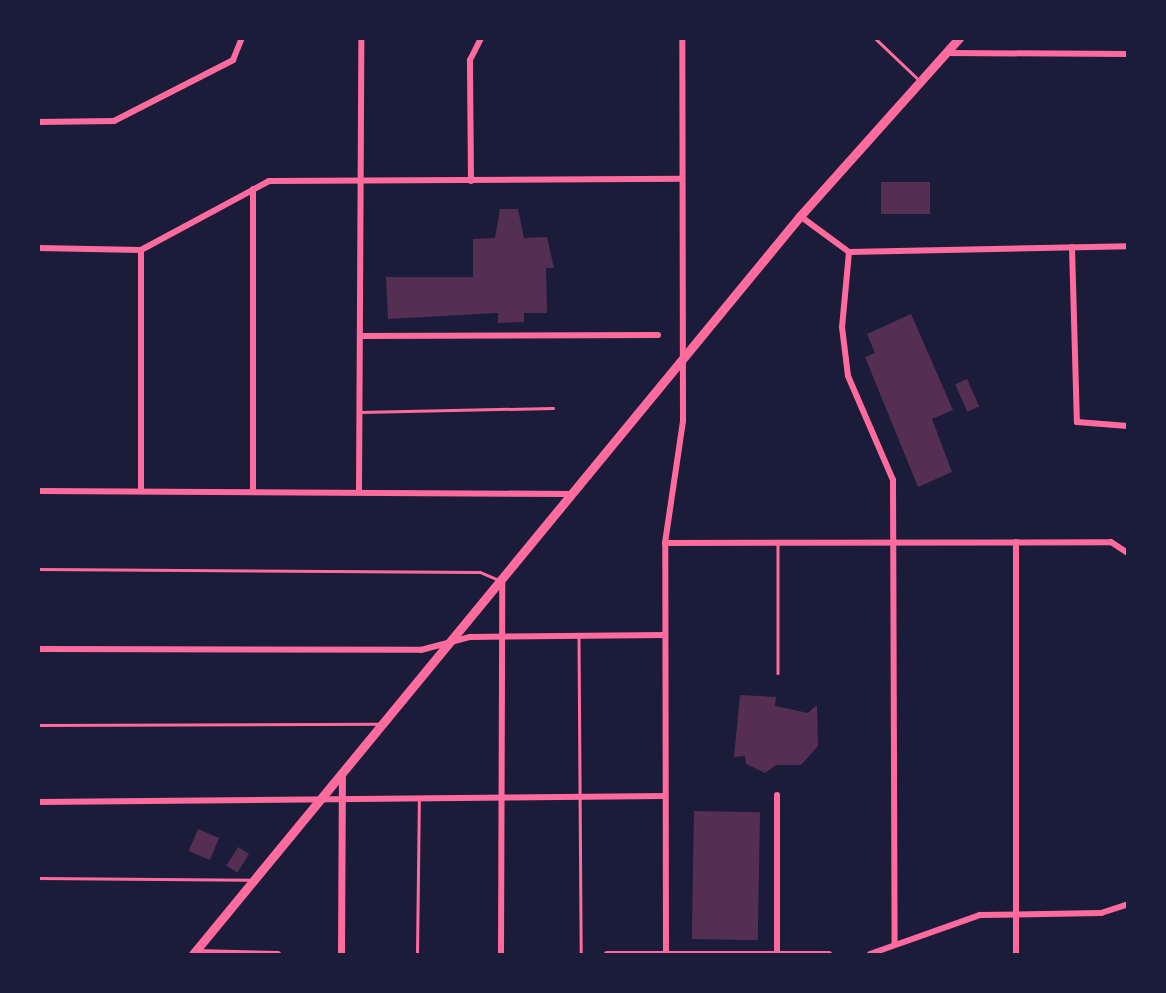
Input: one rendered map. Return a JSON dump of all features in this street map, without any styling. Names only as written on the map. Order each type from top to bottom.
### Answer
[{"type":"main road","points":[[194,953],[682,363],[800,216],[959,38]]},
{"type":"street","points":[[38,122],[114,121],[238,54],[242,38]]},
{"type":"street","points":[[359,492],[361,38]]},
{"type":"street","points":[[471,181],[470,60],[481,38]]},
{"type":"street","points":[[666,954],[665,543],[683,421],[682,38]]},
{"type":"street","points":[[946,53],[1128,54]]},
{"type":"street","points":[[38,248],[141,250],[253,188],[277,181],[682,179]]},
{"type":"street","points":[[253,188],[253,491]]},
{"type":"street","points":[[800,216],[849,252],[1128,246]]},
{"type":"street","points":[[1072,247],[1077,422],[1128,426]]},
{"type":"street","points":[[141,250],[141,491]]},
{"type":"street","points":[[849,252],[842,327],[848,376],[893,480],[895,944]]},
{"type":"street","points":[[360,336],[658,335]]},
{"type":"street","points":[[38,491],[573,494]]},
{"type":"street","points":[[1016,542],[1016,954]]},
{"type":"street","points":[[665,543],[1111,542],[1128,553]]},
{"type":"street","points":[[501,954],[502,581]]},
{"type":"street","points":[[38,649],[421,650],[451,640],[500,636],[665,635]]},
{"type":"street","points":[[341,954],[342,773]]},
{"type":"street","points":[[777,795],[777,954]]},
{"type":"street","points":[[38,802],[666,796]]},
{"type":"street","points":[[870,954],[980,915],[1016,912],[1077,913],[1128,904]]},
{"type":"street","points":[[194,953],[278,954]]},
{"type":"street","points":[[607,954],[829,954]]},
{"type":"lane","points":[[875,38],[920,82]]},
{"type":"lane","points":[[360,412],[553,408]]},
{"type":"lane","points":[[778,543],[779,673]]},
{"type":"lane","points":[[38,569],[480,572],[502,581]]},
{"type":"lane","points":[[579,635],[581,954]]},
{"type":"lane","points":[[38,725],[383,725]]},
{"type":"lane","points":[[417,954],[419,799]]},
{"type":"lane","points":[[38,878],[254,881]]},
{"type":"building","points":[[881,182],[930,182],[930,214],[881,214]]},
{"type":"building","points":[[500,209],[518,209],[524,238],[547,237],[554,268],[546,268],[547,313],[524,313],[524,322],[498,323],[498,313],[388,319],[386,277],[473,277],[473,239],[495,238]]},
{"type":"building","points":[[911,314],[953,410],[932,419],[952,472],[918,487],[865,357],[875,353],[867,334]]},
{"type":"building","points":[[967,379],[979,406],[967,412],[955,384]]},
{"type":"building","points":[[740,695],[776,697],[775,706],[808,713],[817,705],[818,746],[801,765],[776,765],[765,773],[746,764],[745,756],[734,757]]},
{"type":"building","points":[[694,811],[760,812],[758,940],[692,939]]},
{"type":"building","points":[[198,829],[219,838],[210,860],[189,851]]},
{"type":"building","points":[[238,847],[249,854],[237,873],[226,866]]}]
